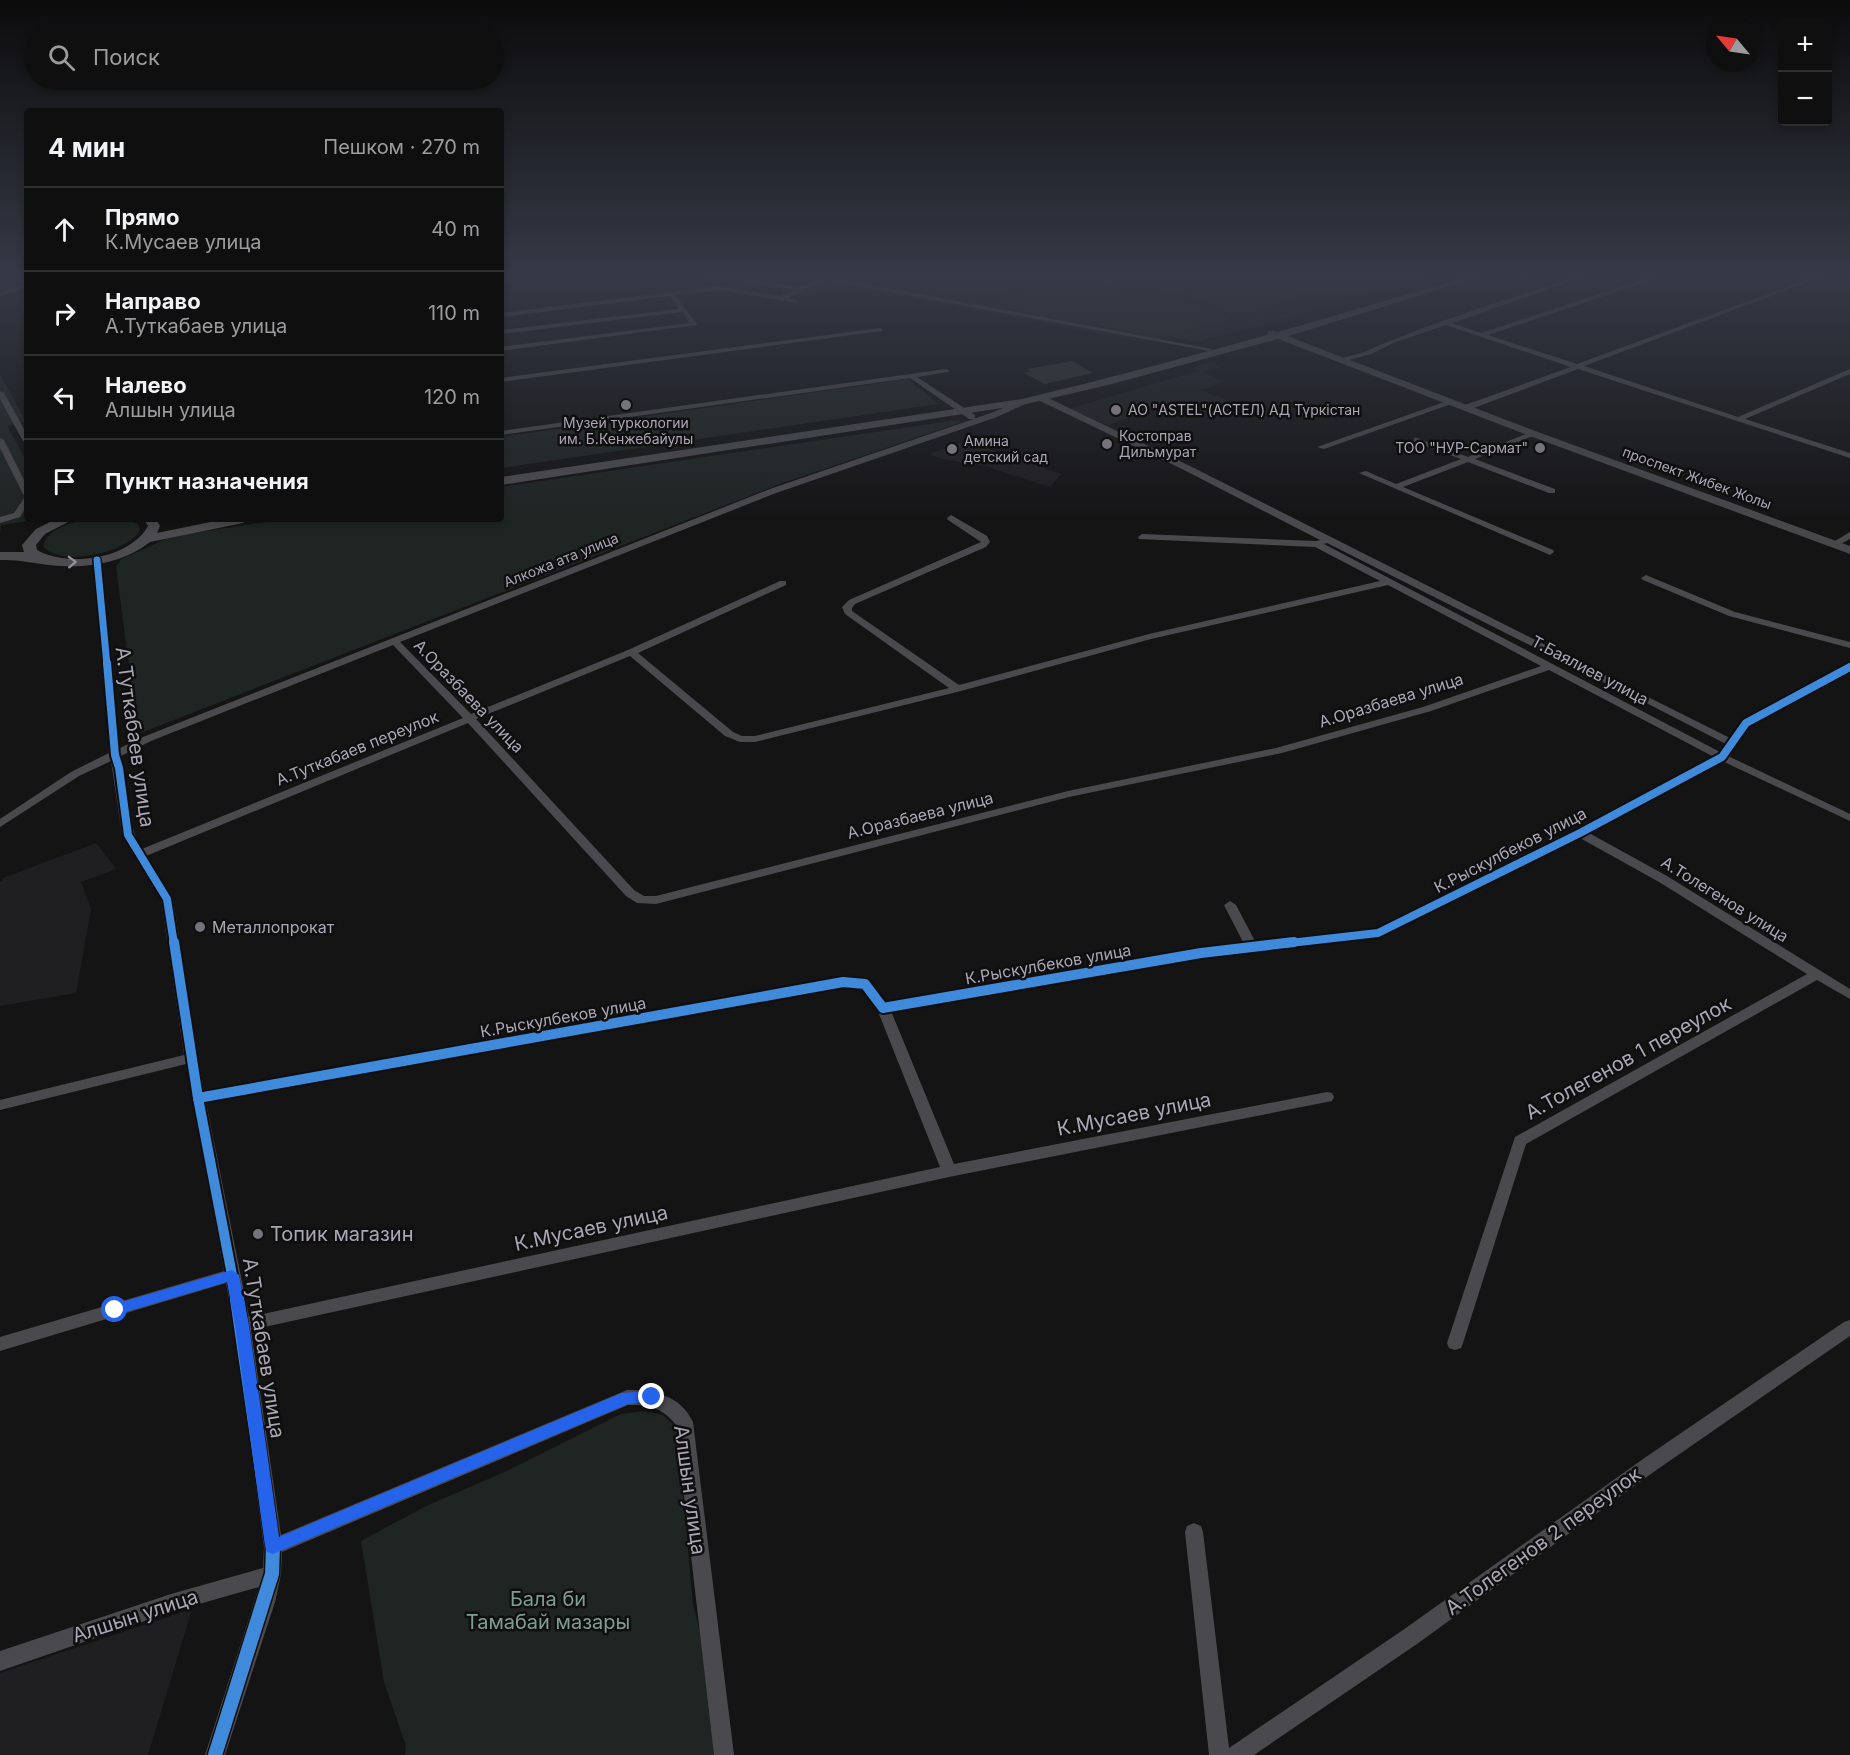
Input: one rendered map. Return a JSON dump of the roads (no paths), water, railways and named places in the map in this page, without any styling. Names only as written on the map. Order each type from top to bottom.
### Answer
[{"type":"main road","points":[[504,481],[962,410],[1067,387],[1183,356]]},
{"type":"main road","points":[[504,476],[1022,402],[1195,356]]},
{"type":"main road","name":"проспект Жибек Жолы","points":[[1331,356],[1534,434],[1850,550]]},
{"type":"main road","points":[[0,548],[35,536],[61,522]]},
{"type":"main road","points":[[147,539],[154,531],[151,522]]},
{"type":"main road","points":[[0,556],[18,555],[59,563],[97,560],[127,551],[147,539],[226,522]]},
{"type":"main road","points":[[35,536],[29,549],[38,558]]},
{"type":"street","points":[[504,380],[684,356]]},
{"type":"street","points":[[1342,360],[1358,356]]},
{"type":"street","points":[[1543,356],[1850,456]]},
{"type":"street","points":[[1468,407],[1602,356]]},
{"type":"street","points":[[504,433],[946,370]]},
{"type":"street","points":[[1739,419],[1850,371]]},
{"type":"street","points":[[911,376],[976,420]]},
{"type":"street","points":[[0,393],[24,436]]},
{"type":"street","name":"Т.Баялиев улица","points":[[1041,398],[1061,410],[1118,434],[1196,472],[1613,683]]},
{"type":"street","name":"Алкожа ата улица","points":[[0,824],[75,774],[147,739],[773,491],[1022,402]]},
{"type":"street","points":[[1321,447],[1454,402]]},
{"type":"street","points":[[1396,487],[1534,434]]},
{"type":"street","points":[[0,440],[24,488]]},
{"type":"street","points":[[1417,440],[1552,491]]},
{"type":"street","points":[[1363,473],[1550,552]]},
{"type":"street","points":[[0,520],[17,515],[24,504]]},
{"type":"street","points":[[951,518],[984,538],[986,542],[847,607],[848,612],[957,689]]},
{"type":"street","points":[[1834,544],[1850,535]]},
{"type":"street","name":"Т.Баялиев улица","points":[[1142,537],[1317,544],[1328,540]]},
{"type":"street","name":"Т.Баялиев улица","points":[[1317,544],[1722,757],[1850,818]]},
{"type":"street","name":"А.Туткабаев улица","points":[[97,560],[116,755],[128,835],[167,899],[198,1098],[242,1325],[273,1546],[272,1574],[266,1602],[215,1755]]},
{"type":"street","points":[[1646,578],[1732,614],[1850,645]]},
{"type":"street","points":[[631,652],[729,734],[740,739],[755,739],[957,689],[1149,637],[1388,582]]},
{"type":"street","name":"А.Туткабаев переулок","points":[[140,854],[631,652],[783,583]]},
{"type":"street","name":"А.Оразбаева улица","points":[[394,641],[469,718],[630,893],[641,900],[656,900],[1068,794],[1278,751],[1427,709],[1551,666]]},
{"type":"street","points":[[1722,757],[1730,742],[1746,723],[1850,667]]},
{"type":"street","name":"Т.Баялиев улица","points":[[1630,692],[1730,742]]},
{"type":"street","name":"К.Рыскулбеков улица","points":[[198,1098],[843,982],[856,981],[865,984],[883,1008],[1201,953],[1378,933],[1580,833],[1722,757]]},
{"type":"street","name":"А.Толегенов улица","points":[[1580,833],[1663,879],[1850,995]]},
{"type":"street","points":[[1230,905],[1252,948]]},
{"type":"street","name":"А.Толегенов 1 переулок","points":[[1455,1343],[1520,1141],[1816,975]]},
{"type":"street","points":[[883,1008],[949,1171]]},
{"type":"street","points":[[0,1105],[192,1058]]},
{"type":"street","name":"К.Мусаев улица","points":[[242,1325],[949,1171],[1327,1097]]},
{"type":"street","points":[[0,1344],[232,1275]]},
{"type":"street","name":"А.Толегенов 2 переулок","points":[[1236,1755],[1410,1637],[1649,1465],[1850,1327]]},
{"type":"street","name":"Алшын улица","points":[[273,1546],[627,1398],[652,1397],[672,1406],[684,1422],[724,1755]]},
{"type":"street","points":[[1194,1532],[1219,1755]]},
{"type":"street","name":"Алшын улица","points":[[0,1661],[171,1603],[272,1574]]},
{"type":"place","name":"Музей туркологии им. Б.Кенжебайулы","points":[[626,405]]},
{"type":"place","name":"АО \"ASTEL\"(АСТЕЛ) АД Түркістан","points":[[1116,410]]},
{"type":"place","name":"Костоправ Дильмурат","points":[[1107,444]]},
{"type":"place","name":"ТОО \"НУР-Сармат\"","points":[[1540,448]]},
{"type":"place","name":"Амина детский сад","points":[[952,449]]},
{"type":"place","name":"Металлопрокат","points":[[200,927]]},
{"type":"place","name":"Топик магазин","points":[[258,1234]]},
{"type":"park label","name":"Бала би Тамабай мазары","points":[[548,1610]]}]
